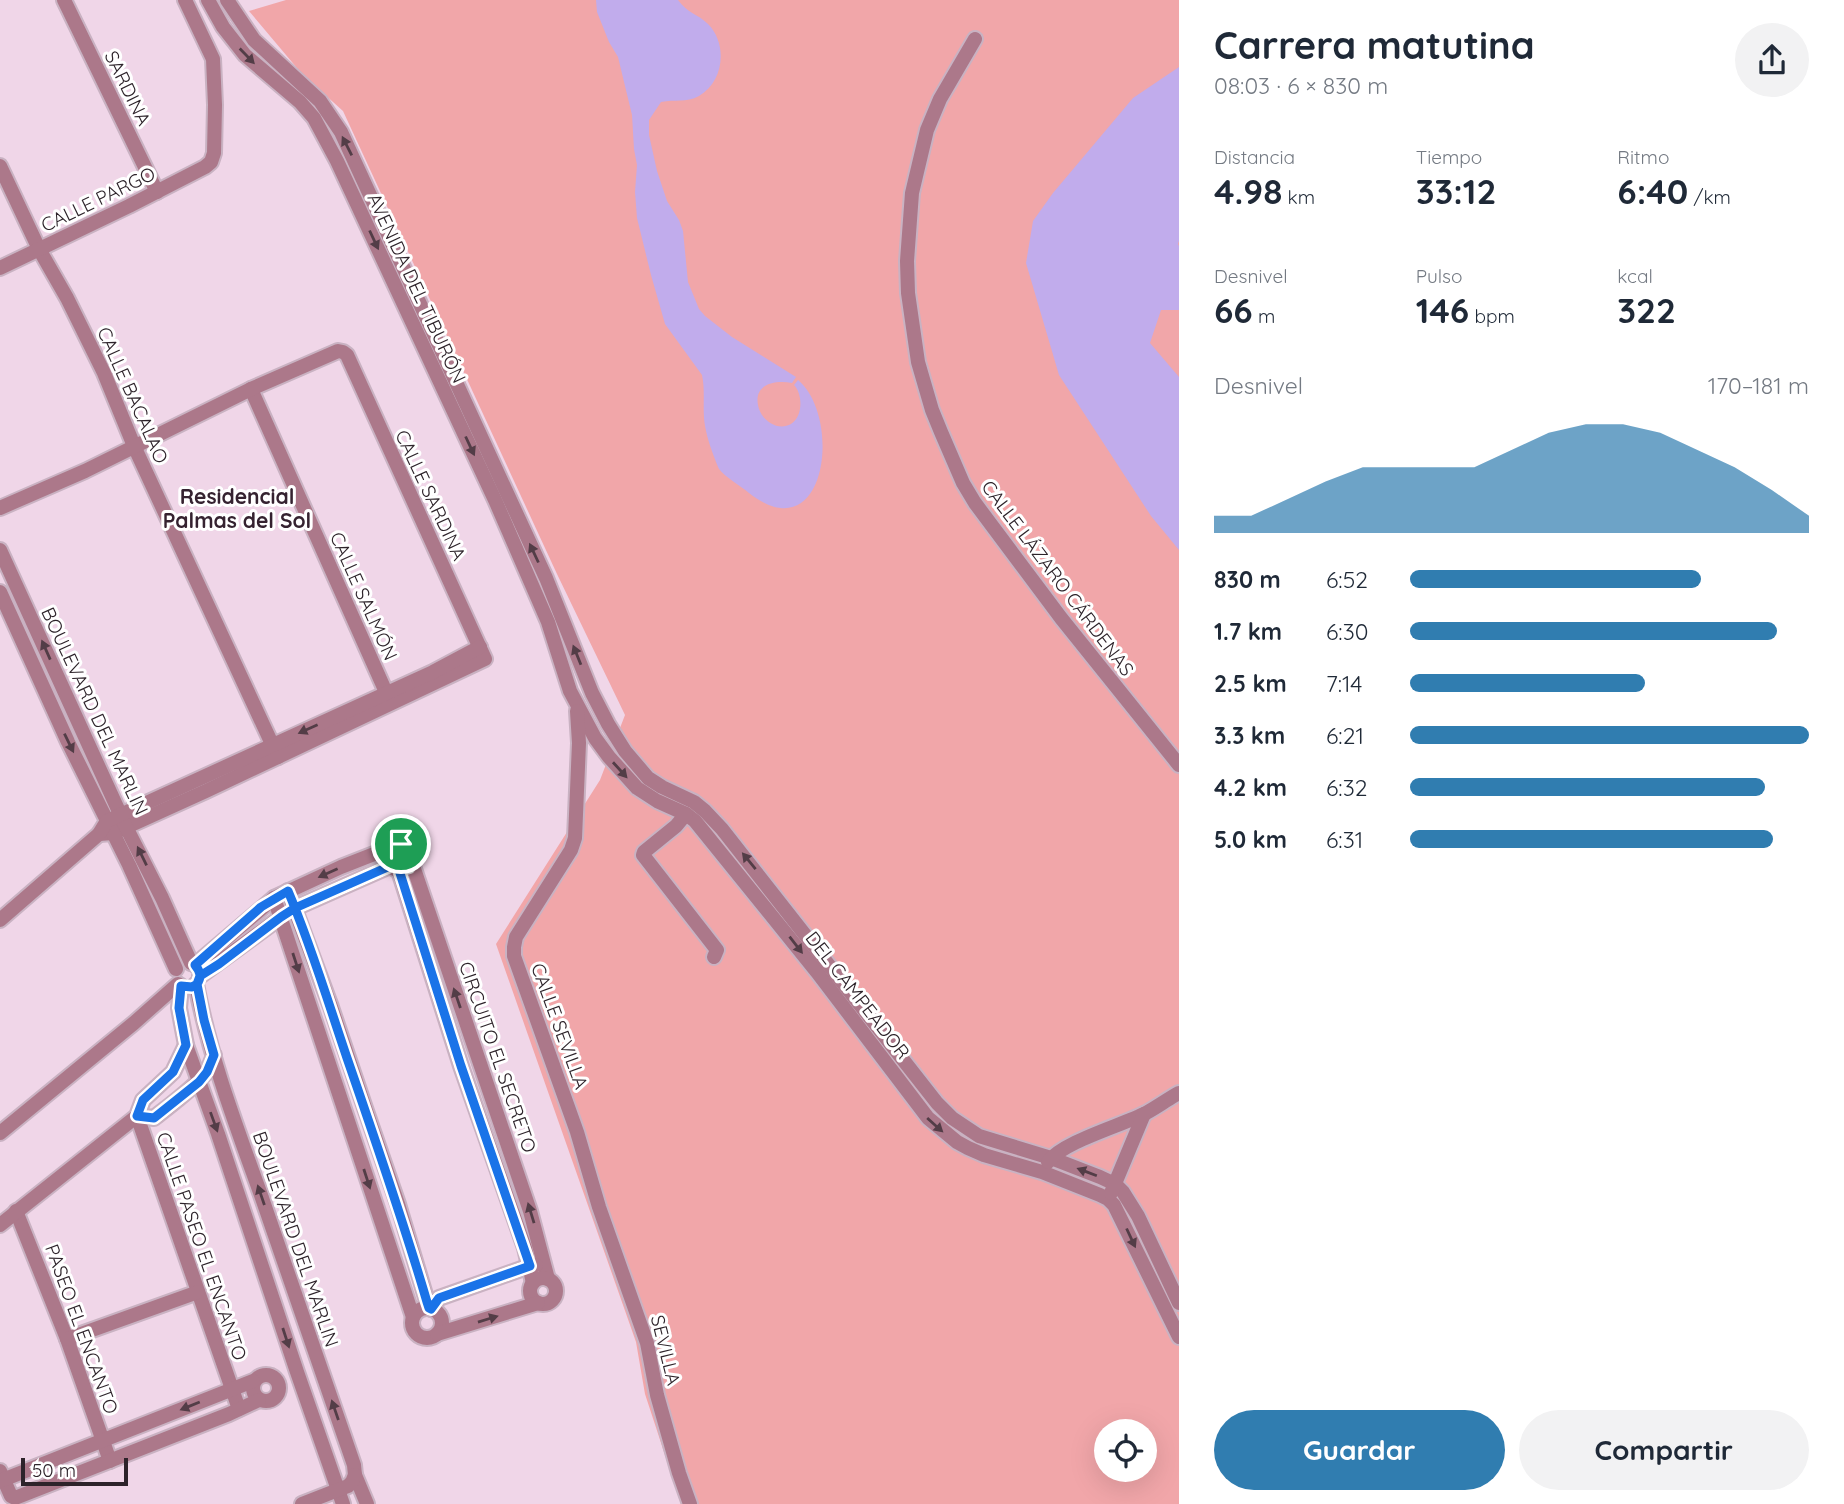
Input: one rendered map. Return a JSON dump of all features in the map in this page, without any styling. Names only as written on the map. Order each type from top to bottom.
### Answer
[{"type":"street","name":"SARDINA","points":[[64,0],[157,192]]},
{"type":"street","name":"CALLE PARGO","points":[[0,268],[157,192],[211,162],[214,153],[215,105],[213,59],[185,0]]},
{"type":"street","name":"AVENIDA DEL TIBURÓN","points":[[208,0],[223,27],[245,55],[300,102],[314,118],[369,212],[459,407],[495,500],[554,619]]},
{"type":"street","name":"AVENIDA DEL TIBURÓN","points":[[228,0],[254,40],[309,90],[329,114],[354,160],[369,212]]},
{"type":"street","name":"CALLE LÁZARO CÁRDENAS","points":[[975,39],[940,99],[931,120],[912,193],[907,261],[908,293],[918,362],[932,410],[963,483],[975,503],[1060,618],[1179,765]]},
{"type":"street","name":"CALLE BACALAO","points":[[0,166],[39,249],[104,373],[134,446],[276,750]]},
{"type":"street","name":"CALLE SARDINA","points":[[251,389],[338,351],[346,355],[483,653],[388,698]]},
{"type":"street","points":[[0,508],[85,471],[251,389]]},
{"type":"street","name":"CALLE SALMÓN","points":[[251,389],[388,698]]},
{"type":"street","name":"BOULEVARD DEL MARLIN","points":[[0,550],[178,980],[179,1008],[186,1045],[340,1497]]},
{"type":"street","name":"BOULEVARD DEL MARLIN","points":[[0,592],[68,742],[113,826],[162,898],[196,972],[204,1020],[231,1111],[367,1504]]},
{"type":"street","name":"DEL CAMPEADOR","points":[[554,619],[608,724],[625,751],[648,778],[694,802],[705,811],[737,847],[776,908],[928,1118],[957,1142],[984,1155],[1042,1172],[1108,1199]]},
{"type":"street","name":"DEL CAMPEADOR","points":[[554,619],[570,691],[595,738],[616,765],[637,788],[695,821],[776,908],[909,1064],[937,1103],[964,1128],[979,1136],[1051,1158],[1115,1184]]},
{"type":"street","points":[[576,703],[579,698],[592,694]]},
{"type":"street","points":[[0,920],[113,826],[388,698]]},
{"type":"street","name":"CALLE SEVILLA","points":[[576,703],[579,743],[575,838],[571,850],[516,937],[514,956],[577,1132],[599,1207]]},
{"type":"street","points":[[579,743],[595,738],[608,724]]},
{"type":"street","points":[[686,814],[643,855],[717,950],[714,957]]},
{"type":"street","points":[[178,980],[192,987],[196,972],[274,898],[391,847],[406,845],[413,853],[401,867],[295,908],[219,964],[196,972]]},
{"type":"street","points":[[391,847],[387,856],[401,867]]},
{"type":"street","name":"CIRCUITO EL SECRETO","points":[[401,867],[478,1060],[530,1211],[537,1265],[533,1283]]},
{"type":"street","name":"CIRCUITO EL SECRETO","points":[[401,867],[461,1066],[537,1265],[548,1279]]},
{"type":"street","points":[[288,891],[398,1204],[430,1308],[441,1317],[441,1329],[437,1334]]},
{"type":"street","points":[[148,906],[162,898]]},
{"type":"street","points":[[274,898],[413,1317],[414,1331],[418,1336],[431,1338],[538,1303],[550,1302],[556,1293],[553,1282],[548,1279],[533,1283],[531,1294],[538,1303]]},
{"type":"street","points":[[0,1133],[134,1023],[178,980],[185,963],[196,972]]},
{"type":"street","name":"CALLE PASEO EL ENCANTO","points":[[0,1225],[137,1116],[143,1100],[173,1072],[186,1045]]},
{"type":"street","name":"CALLE PASEO EL ENCANTO","points":[[137,1116],[154,1118],[199,1082],[207,1072],[214,1055]]},
{"type":"street","points":[[461,1066],[478,1060]]},
{"type":"street","points":[[896,1074],[909,1064]]},
{"type":"street","points":[[1042,1172],[1051,1158],[1072,1145],[1144,1114],[1179,1093]]},
{"type":"street","points":[[346,1114],[365,1108]]},
{"type":"street","points":[[1144,1114],[1108,1199],[1124,1223],[1179,1338]]},
{"type":"street","name":"CALLE PASEO EL ENCANTO","points":[[137,1116],[239,1409]]},
{"type":"street","points":[[1115,1184],[1138,1216],[1179,1303]]},
{"type":"street","name":"SEVILLA","points":[[599,1207],[647,1343],[657,1395],[690,1504]]},
{"type":"street","name":"PASEO EL ENCANTO","points":[[16,1211],[67,1339],[110,1461]]},
{"type":"street","points":[[413,1317],[417,1312],[430,1308],[439,1298],[537,1265]]},
{"type":"street","name":"PASEO EL ENCANTO","points":[[67,1339],[198,1292]]},
{"type":"street","points":[[297,1372],[320,1366]]},
{"type":"street","points":[[267,1374],[279,1383],[278,1394],[270,1401],[259,1400],[253,1392],[253,1381],[267,1374]]},
{"type":"street","name":"CALLE PASEO EL ENCANTO","points":[[253,1381],[1,1477],[11,1496],[15,1498],[259,1400]]},
{"type":"street","points":[[302,1504],[340,1497],[355,1475]]},
{"type":"shaded area","points":[[286,0],[1179,0],[1179,1504],[681,1504],[645,1394],[636,1342],[496,944],[600,780],[625,715],[343,111],[302,74],[249,11]]},
{"type":"shaded area","points":[[596,0],[678,0],[708,24],[719,42],[720,62],[714,82],[694,98],[661,102],[649,120],[649,135],[667,201],[683,231],[688,282],[699,309],[732,337],[796,377],[792,383],[773,383],[759,392],[758,405],[762,415],[770,423],[780,426],[795,421],[800,411],[799,394],[794,385],[798,380],[812,398],[820,422],[823,448],[819,473],[810,494],[795,506],[775,507],[749,493],[725,475],[717,464],[705,427],[702,375],[665,324],[651,275],[637,218],[637,165],[632,115],[618,57],[597,12]]},
{"type":"shaded area","points":[[1179,67],[1179,310],[1161,310],[1150,343],[1179,377],[1179,550],[1151,516],[1059,375],[1026,263],[1033,221],[1053,193],[1133,98]]},
{"type":"district","name":"Residencial Palmas del Sol","points":[[237,508]]},
{"type":"route","points":[[401,844],[388,851],[390,866],[295,908],[200,976],[197,984],[186,988],[181,986],[179,1008],[186,1045],[173,1072],[143,1100],[137,1116],[154,1118],[199,1082],[207,1072],[214,1055],[197,984],[199,970],[195,965],[261,907],[288,891],[295,908],[331,1007],[431,1309],[439,1298],[530,1266],[461,1066],[399,870],[409,867],[414,858],[410,849],[401,844]]}]
